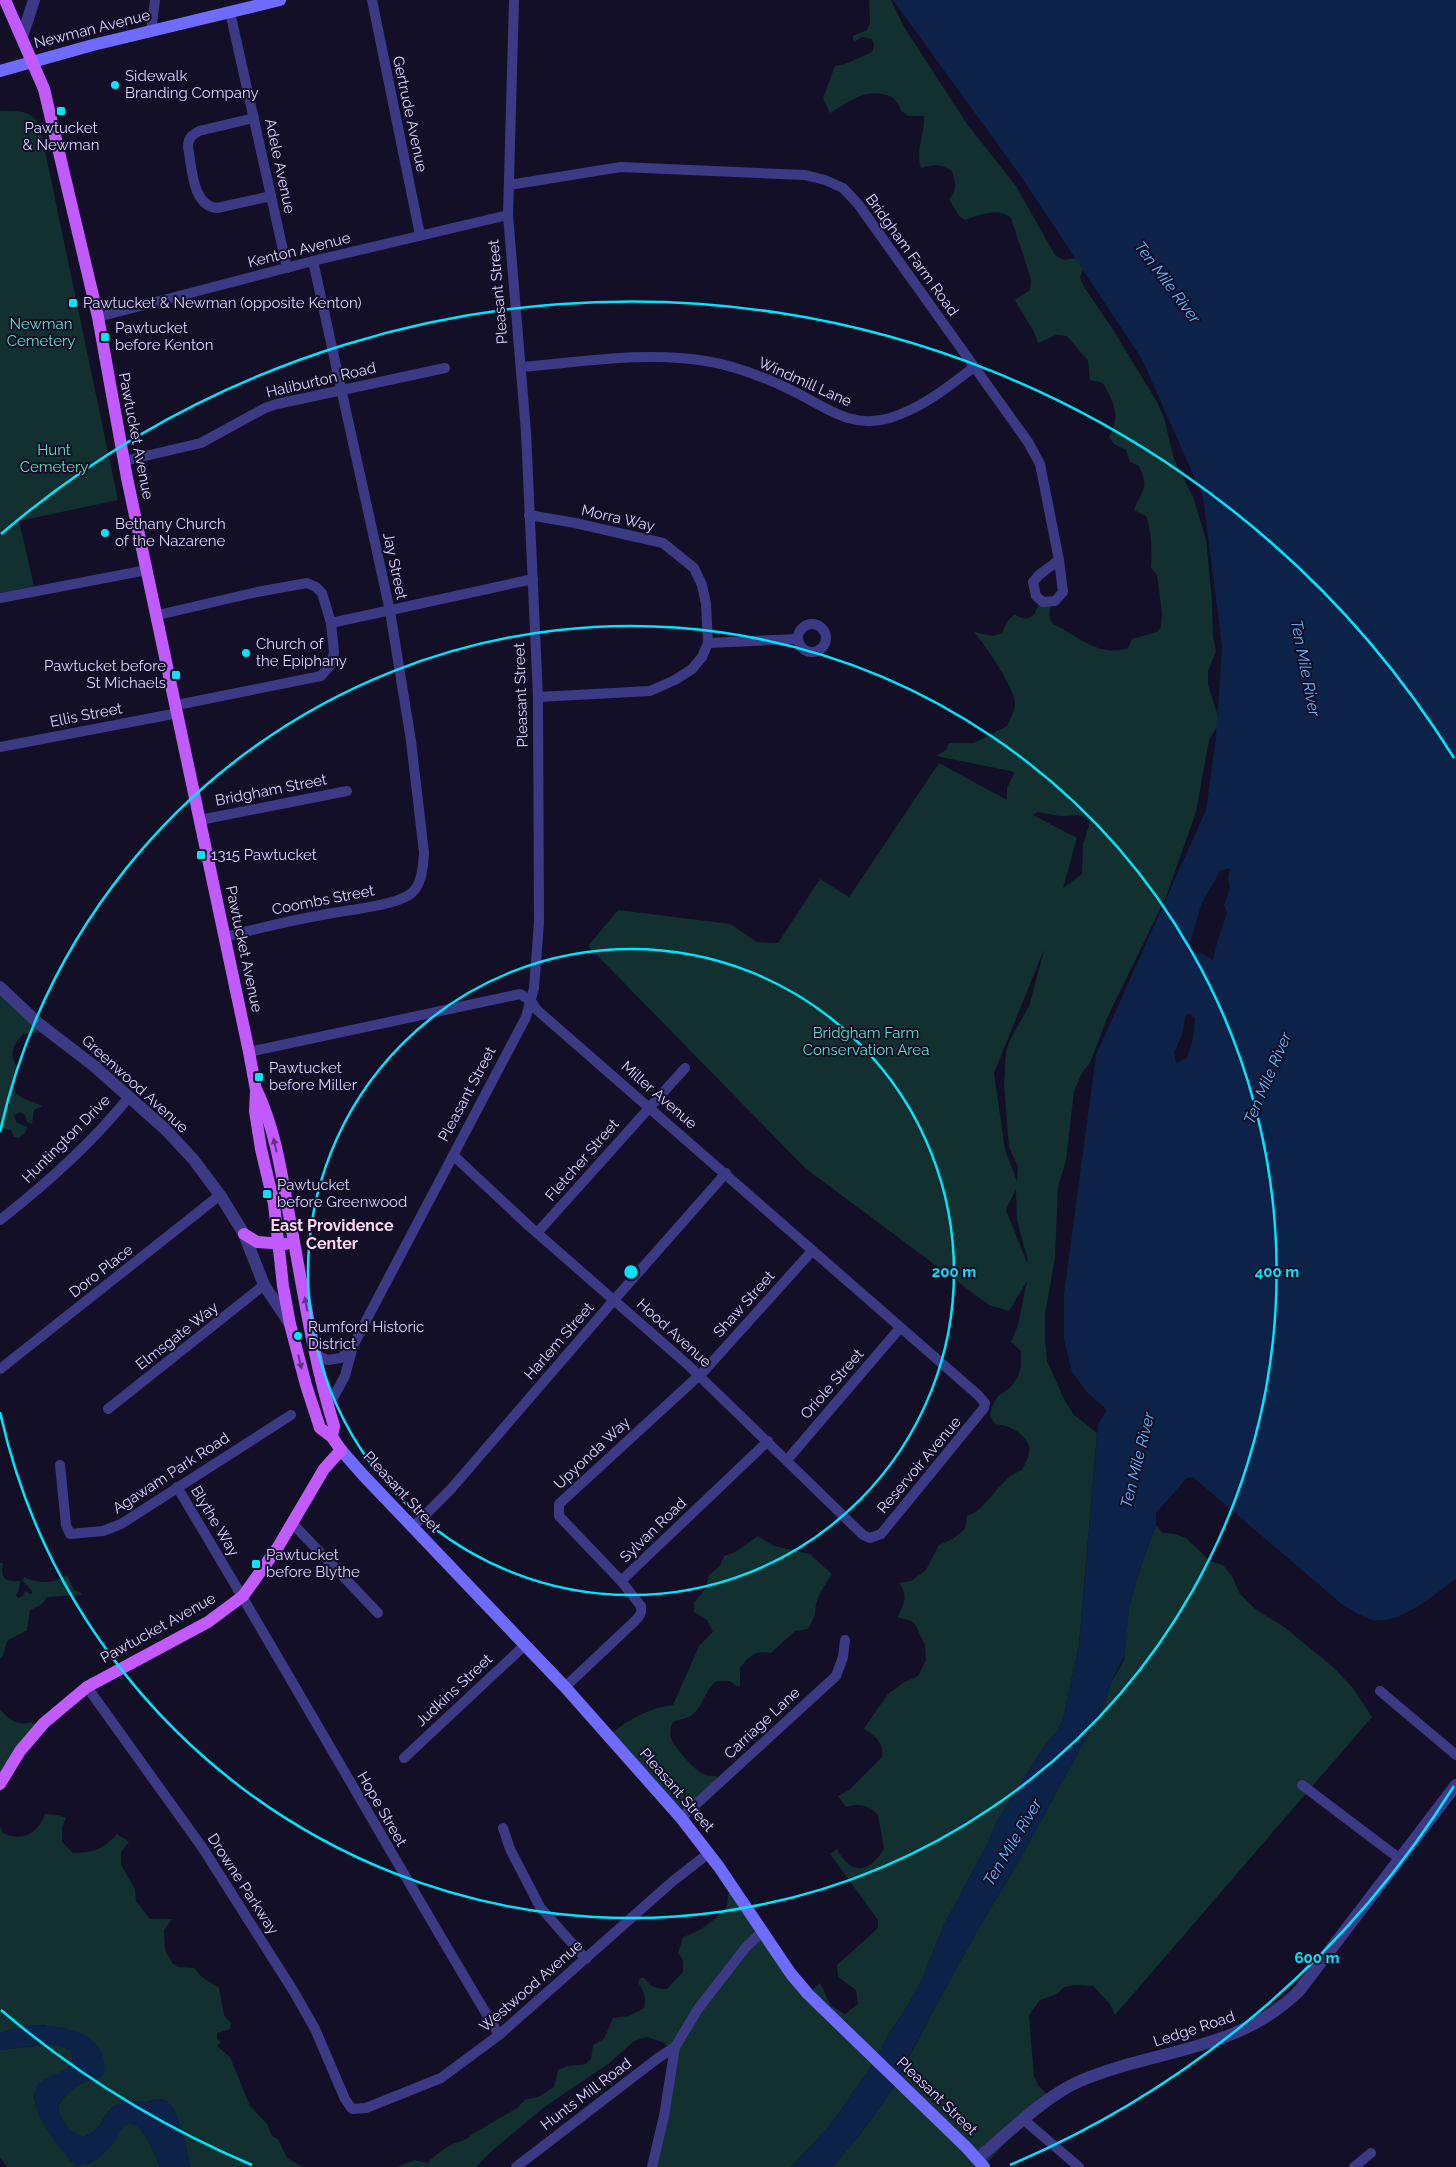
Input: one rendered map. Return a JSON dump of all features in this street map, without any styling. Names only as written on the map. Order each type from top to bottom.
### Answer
[{"type":"main road","name":"Pawtucket Avenue","points":[[0,1784],[20,1751],[44,1723],[87,1687],[208,1622],[243,1596],[265,1566],[324,1469],[341,1450],[332,1437],[320,1428],[306,1385],[290,1324],[283,1286],[274,1204],[261,1149],[255,1111],[256,1090],[249,1052],[178,709],[124,461],[98,317],[44,89],[6,0]]},
{"type":"main road","name":"Newman Avenue","points":[[0,71],[31,61],[274,1]]},
{"type":"main road","name":"Pawtucket Avenue","points":[[256,1090],[267,1111],[282,1177],[316,1355],[334,1426],[332,1437]]},
{"type":"main road","points":[[244,1234],[257,1242],[280,1245],[294,1243]]},
{"type":"main road","name":"Pleasant Street","points":[[341,1450],[565,1687],[682,1818],[709,1853],[762,1932],[808,1994],[980,2163]]},
{"type":"street","points":[[22,37],[34,0]]},
{"type":"street","points":[[151,31],[155,0]]},
{"type":"street","name":"Gertrude Avenue","points":[[372,0],[420,235]]},
{"type":"street","name":"Pleasant Street","points":[[328,1407],[345,1376],[353,1346],[522,1026],[534,988],[539,923],[538,696],[526,432],[508,215],[514,0]]},
{"type":"street","name":"Adele Avenue","points":[[230,12],[287,268]]},
{"type":"street","points":[[254,118],[199,131],[192,135],[188,141],[188,147],[198,195],[202,202],[209,207],[217,208],[271,196]]},
{"type":"street","name":"Bridgham Farm Road","points":[[509,185],[621,167],[805,175],[826,180],[843,188],[858,204],[1028,442],[1040,464],[1059,560]]},
{"type":"street","name":"Kenton Avenue","points":[[98,317],[314,261],[508,215]]},
{"type":"street","name":"Jay Street","points":[[314,261],[390,611],[410,741],[424,853],[420,881]]},
{"type":"street","name":"Windmill Lane","points":[[521,367],[668,356],[708,361],[763,377],[832,413],[866,421],[889,418],[924,403],[974,367]]},
{"type":"street","name":"Haliburton Road","points":[[124,461],[201,443],[265,408],[445,368]]},
{"type":"street","name":"Morra Way","points":[[529,515],[575,523],[663,543],[694,568],[702,585],[706,604],[708,643]]},
{"type":"street","points":[[0,598],[147,570]]},
{"type":"street","points":[[331,623],[533,579]]},
{"type":"street","name":"Ellis Street","points":[[0,747],[321,676],[332,663],[334,652],[331,623],[322,594],[316,587],[307,583],[266,590],[158,615]]},
{"type":"street","points":[[538,696],[650,691],[692,670],[702,657],[708,643],[798,639]]},
{"type":"street","name":"Bridgham Street","points":[[200,820],[347,790]]},
{"type":"street","name":"Coombs Street","points":[[225,937],[325,914],[398,900],[410,895],[420,881]]},
{"type":"street","name":"Greenwood Avenue","points":[[0,987],[38,1023],[94,1066],[165,1129],[193,1159],[220,1195],[244,1234],[264,1285],[290,1324]]},
{"type":"street","points":[[249,1052],[520,994],[531,1001]]},
{"type":"street","name":"Miller Avenue","points":[[531,1001],[537,1010],[726,1173],[986,1404]]},
{"type":"street","name":"Fletcher Street","points":[[537,1232],[648,1106],[685,1068]]},
{"type":"street","name":"Huntington Drive","points":[[0,1220],[35,1193],[78,1152],[129,1097]]},
{"type":"street","name":"Hood Avenue","points":[[453,1155],[698,1375],[863,1535],[870,1538]]},
{"type":"street","name":"Harlem Street","points":[[413,1527],[451,1490],[726,1173]]},
{"type":"street","name":"Doro Place","points":[[0,1369],[220,1195]]},
{"type":"street","name":"Shaw Street","points":[[698,1375],[705,1370],[812,1251]]},
{"type":"street","name":"Elmsgate Way","points":[[108,1409],[264,1285]]},
{"type":"street","name":"Oriole Street","points":[[787,1460],[900,1328]]},
{"type":"street","name":"Pleasant Street","points":[[316,1355],[328,1360],[341,1358],[353,1346]]},
{"type":"street","name":"Upyonda Way","points":[[621,1581],[559,1516],[559,1504],[698,1375]]},
{"type":"street","name":"Reservoir Avenue","points":[[870,1538],[881,1534],[981,1414],[986,1404]]},
{"type":"street","name":"Agawam Park Road","points":[[60,1465],[66,1525],[70,1534],[103,1531],[121,1524],[291,1415]]},
{"type":"street","name":"Sylvan Road","points":[[565,1687],[640,1616],[641,1606],[621,1581],[768,1441]]},
{"type":"street","name":"Blythe Way","points":[[177,1487],[243,1596]]},
{"type":"street","points":[[292,1523],[378,1614]]},
{"type":"street","name":"Hope Street","points":[[243,1596],[303,1698],[364,1808],[499,2035]]},
{"type":"street","name":"Carriage Lane","points":[[682,1818],[836,1676],[843,1657],[845,1640]]},
{"type":"street","name":"Judkins Street","points":[[404,1758],[525,1645]]},
{"type":"street","name":"Drowne Parkway","points":[[87,1687],[202,1847],[294,1992],[315,2029],[345,2099],[352,2109]]},
{"type":"street","points":[[1380,1691],[1456,1755]]},
{"type":"street","points":[[1302,1785],[1400,1859]]},
{"type":"street","name":"Ledge Road","points":[[980,2163],[1024,2120],[1061,2092],[1078,2082],[1226,2038],[1254,2026],[1276,2011],[1299,1991],[1456,1785]]},
{"type":"street","points":[[503,1828],[510,1849],[540,1907],[586,1959]]},
{"type":"street","name":"Westwood Avenue","points":[[352,2109],[366,2108],[441,2078],[499,2035],[674,1881],[709,1853]]},
{"type":"street","name":"Hunts Mill Road","points":[[652,2167],[675,2047],[698,2010],[746,1948],[762,1932]]},
{"type":"street","name":"Hunts Mill Road","points":[[516,2167],[675,2047]]},
{"type":"street","points":[[1024,2120],[1079,2167]]},
{"type":"street","points":[[1354,2167],[1370,2153]]},
{"type":"green space","name":"Bridgham Farm Conservation Area","points":[[869,0],[891,0],[904,27],[967,124],[1016,186],[1055,255],[1063,260],[1077,258],[1084,267],[1080,278],[1084,287],[1112,328],[1157,402],[1164,418],[1174,459],[1193,497],[1206,539],[1212,601],[1213,637],[1216,651],[1208,671],[1208,685],[1220,722],[1209,740],[1196,812],[1166,897],[1107,1018],[1090,1063],[1082,1073],[1074,1091],[1066,1161],[1058,1187],[1055,1257],[1045,1315],[1047,1361],[1065,1401],[1074,1415],[1097,1433],[1079,1645],[1063,1719],[997,1821],[988,1843],[944,1925],[923,1977],[876,2059],[832,2123],[791,2167],[652,2167],[670,2052],[665,2043],[647,2037],[634,2041],[608,2064],[543,2108],[493,2150],[476,2167],[396,2167],[415,2160],[427,2163],[446,2148],[467,2139],[517,2108],[526,2099],[539,2097],[554,2087],[558,2070],[568,2066],[586,2064],[591,2059],[593,2045],[604,2039],[613,2018],[629,2016],[644,2008],[644,1995],[638,1983],[640,1978],[644,1978],[654,1987],[667,1989],[683,1972],[683,1960],[678,1953],[683,1937],[707,1925],[727,1907],[728,1894],[733,1891],[808,1994],[820,1983],[831,2006],[845,2014],[858,2004],[856,1990],[838,1977],[837,1965],[875,1931],[878,1927],[878,1920],[830,1854],[837,1849],[848,1864],[860,1868],[872,1863],[884,1849],[878,1815],[864,1806],[846,1807],[838,1796],[849,1790],[882,1757],[882,1747],[878,1740],[864,1729],[888,1694],[903,1683],[918,1676],[926,1660],[925,1645],[915,1624],[897,1617],[904,1600],[904,1592],[899,1583],[911,1581],[926,1570],[939,1545],[953,1539],[965,1529],[967,1516],[982,1507],[1006,1480],[1022,1470],[1029,1454],[1027,1441],[1018,1432],[995,1424],[990,1415],[992,1406],[998,1396],[1010,1388],[1018,1377],[1021,1367],[1021,1351],[1011,1342],[1018,1325],[1027,1281],[1009,1311],[989,1305],[805,1168],[588,946],[618,910],[730,924],[757,942],[778,943],[820,879],[849,897],[939,763],[1007,800],[1007,788],[1015,772],[936,756],[946,750],[949,743],[974,743],[1007,726],[1014,709],[1015,703],[1010,687],[992,656],[974,632],[993,636],[1002,633],[1007,622],[1014,614],[1024,618],[1031,617],[1036,610],[1039,600],[1052,604],[1050,619],[1053,624],[1098,648],[1117,650],[1128,648],[1132,639],[1157,632],[1161,627],[1162,613],[1157,575],[1151,568],[1149,528],[1146,516],[1134,510],[1144,489],[1142,474],[1139,466],[1130,462],[1126,450],[1114,444],[1109,437],[1115,423],[1115,410],[1103,383],[1090,380],[1088,361],[1067,336],[1056,335],[1038,343],[1034,332],[1015,300],[1030,290],[1031,279],[1011,218],[995,212],[965,220],[959,216],[949,199],[955,189],[952,171],[937,165],[921,168],[919,155],[924,116],[909,116],[901,111],[891,97],[873,93],[851,100],[830,113],[823,98],[835,66],[845,64],[872,52],[874,45],[872,39],[862,37],[855,41],[853,40],[853,36],[867,30],[870,23]],"holes":[[[1038,812],[1059,816],[1079,816],[1090,822],[1083,844],[1082,874],[1063,888],[1077,838],[1033,815]],[[1045,947],[1029,1006],[1009,1042],[1006,1052],[1004,1084],[1009,1147],[1018,1167],[1017,1181],[1005,1150],[994,1073]],[[1016,1189],[1017,1220],[1028,1265],[1006,1210]]]},
{"type":"green space","points":[[0,111],[18,111],[28,114],[37,121],[40,127],[118,500],[19,521],[34,586],[0,593]]},
{"type":"green space","points":[[0,991],[38,1031],[36,1033],[23,1034],[13,1050],[13,1059],[18,1068],[13,1083],[15,1092],[22,1098],[43,1106],[34,1110],[32,1124],[27,1122],[25,1115],[20,1112],[14,1115],[16,1122],[27,1127],[25,1133],[18,1138],[14,1137],[11,1130],[0,1128]]},
{"type":"green space","points":[[1156,1525],[1163,1533],[1175,1534],[1186,1538],[1210,1561],[1223,1565],[1233,1578],[1240,1594],[1254,1608],[1284,1627],[1333,1667],[1353,1688],[1372,1717],[1115,2015],[1110,2004],[1093,1986],[1075,1985],[1064,1987],[1057,1994],[1040,2000],[1029,2015],[1034,2076],[1038,2085],[1047,2094],[984,2167],[832,2167],[862,2132],[907,2069],[909,2057],[938,2002],[978,1929],[1020,1859],[1103,1707],[1111,1683],[1124,1660],[1129,1607]]},
{"type":"green space","points":[[758,1536],[774,1546],[810,1554],[832,1574],[820,1593],[815,1615],[808,1629],[795,1631],[771,1653],[761,1652],[753,1655],[740,1668],[740,1685],[738,1687],[730,1681],[717,1681],[709,1689],[696,1711],[690,1716],[673,1722],[670,1736],[676,1747],[690,1764],[700,1772],[716,1776],[720,1785],[684,1818],[611,1734],[640,1715],[664,1706],[673,1705],[699,1646],[713,1632],[707,1620],[694,1612],[694,1603],[706,1588],[709,1575],[720,1566],[724,1556],[735,1552]]},
{"type":"green space","points":[[0,1563],[3,1563],[2,1573],[7,1580],[20,1581],[19,1590],[16,1595],[18,1598],[23,1596],[25,1591],[31,1594],[33,1592],[23,1581],[24,1577],[46,1582],[57,1580],[67,1575],[74,1590],[81,1593],[81,1595],[47,1597],[41,1605],[30,1610],[27,1630],[7,1641],[3,1656],[0,1659]]},
{"type":"green space","points":[[0,1710],[7,1717],[18,1723],[32,1722],[41,1730],[0,1787]]},
{"type":"green space","points":[[45,1814],[59,1815],[66,1818],[62,1827],[62,1842],[73,1853],[86,1852],[103,1847],[117,1834],[129,1842],[121,1852],[121,1865],[135,1889],[136,1901],[150,1919],[172,1919],[164,1930],[165,1950],[173,1964],[179,1967],[194,1968],[202,1977],[219,1988],[224,2015],[231,2023],[230,2029],[217,2033],[217,2039],[221,2042],[217,2046],[230,2057],[250,2106],[267,2124],[272,2136],[278,2139],[287,2158],[303,2167],[190,2167],[178,2120],[174,2111],[164,2100],[119,2104],[108,2112],[95,2131],[83,2137],[70,2129],[63,2121],[58,2106],[63,2099],[77,2086],[103,2075],[45,2025],[29,2025],[0,2033],[0,1826],[3,1833],[10,1836],[23,1836],[38,1827]]},
{"type":"green space","points":[[61,2045],[71,2051],[72,2060],[69,2066],[40,2084],[36,2091],[35,2101],[37,2110],[45,2125],[71,2161],[88,2164],[107,2150],[121,2129],[129,2123],[135,2125],[146,2137],[160,2167],[7,2167],[0,2158],[0,2050]]},
{"type":"water","name":"Ten Mile River","points":[[893,0],[1456,0],[1456,1579],[1426,1601],[1403,1614],[1392,1619],[1369,1619],[1344,1606],[1193,1477],[1187,1478],[1156,1513],[1156,1525],[1129,1607],[1125,1654],[1111,1683],[1103,1707],[1020,1859],[978,1929],[938,2002],[909,2056],[907,2069],[862,2132],[832,2167],[791,2167],[832,2123],[876,2059],[923,1977],[944,1925],[988,1843],[997,1821],[1063,1719],[1079,1645],[1098,1424],[1107,1410],[1087,1392],[1072,1372],[1064,1339],[1064,1294],[1096,1055],[1206,810],[1216,737],[1222,647],[1203,497],[1142,359],[1020,175]],"holes":[[[1230,868],[1228,878],[1230,888],[1224,905],[1227,912],[1213,960],[1203,954],[1186,951],[1204,899],[1219,871]],[[1188,1013],[1195,1018],[1193,1039],[1187,1058],[1176,1063],[1174,1053],[1183,1032],[1185,1016]]]},
{"type":"water","points":[[29,2025],[51,2026],[74,2031],[93,2042],[100,2050],[105,2071],[100,2078],[76,2086],[58,2106],[60,2116],[70,2129],[83,2137],[95,2130],[107,2114],[118,2104],[164,2100],[174,2111],[178,2120],[190,2167],[160,2167],[151,2146],[141,2130],[135,2125],[129,2124],[123,2127],[110,2148],[102,2155],[77,2166],[70,2160],[40,2117],[35,2095],[37,2086],[41,2081],[61,2072],[71,2064],[71,2051],[64,2047],[47,2045],[0,2050],[0,2033]]},
{"type":"place","name":"Sidewalk Branding Company","points":[[115,85]]},
{"type":"place","name":"Pawtucket & Newman","points":[[61,111]]},
{"type":"place","name":"Pawtucket & Newman (opposite Kenton)","points":[[73,303]]},
{"type":"place","name":"Pawtucket before Kenton","points":[[105,337]]},
{"type":"place","name":"Bethany Church of the Nazarene","points":[[105,533]]},
{"type":"place","name":"Church of the Epiphany","points":[[246,653]]},
{"type":"place","name":"Pawtucket before St Michaels","points":[[176,675]]},
{"type":"place","name":"1315 Pawtucket","points":[[201,855]]},
{"type":"place","name":"Pawtucket before Miller","points":[[259,1077]]},
{"type":"place","name":"Pawtucket before Greenwood","points":[[267,1194]]},
{"type":"place","name":"Rumford Historic District","points":[[298,1336]]},
{"type":"place","name":"Pawtucket before Blythe","points":[[256,1564]]},
{"type":"district","name":"East Providence Center","points":[[332,1234]]},
{"type":"park label","name":"Newman Cemetery","points":[[41,332]]},
{"type":"park label","name":"Hunt Cemetery","points":[[54,458]]}]
